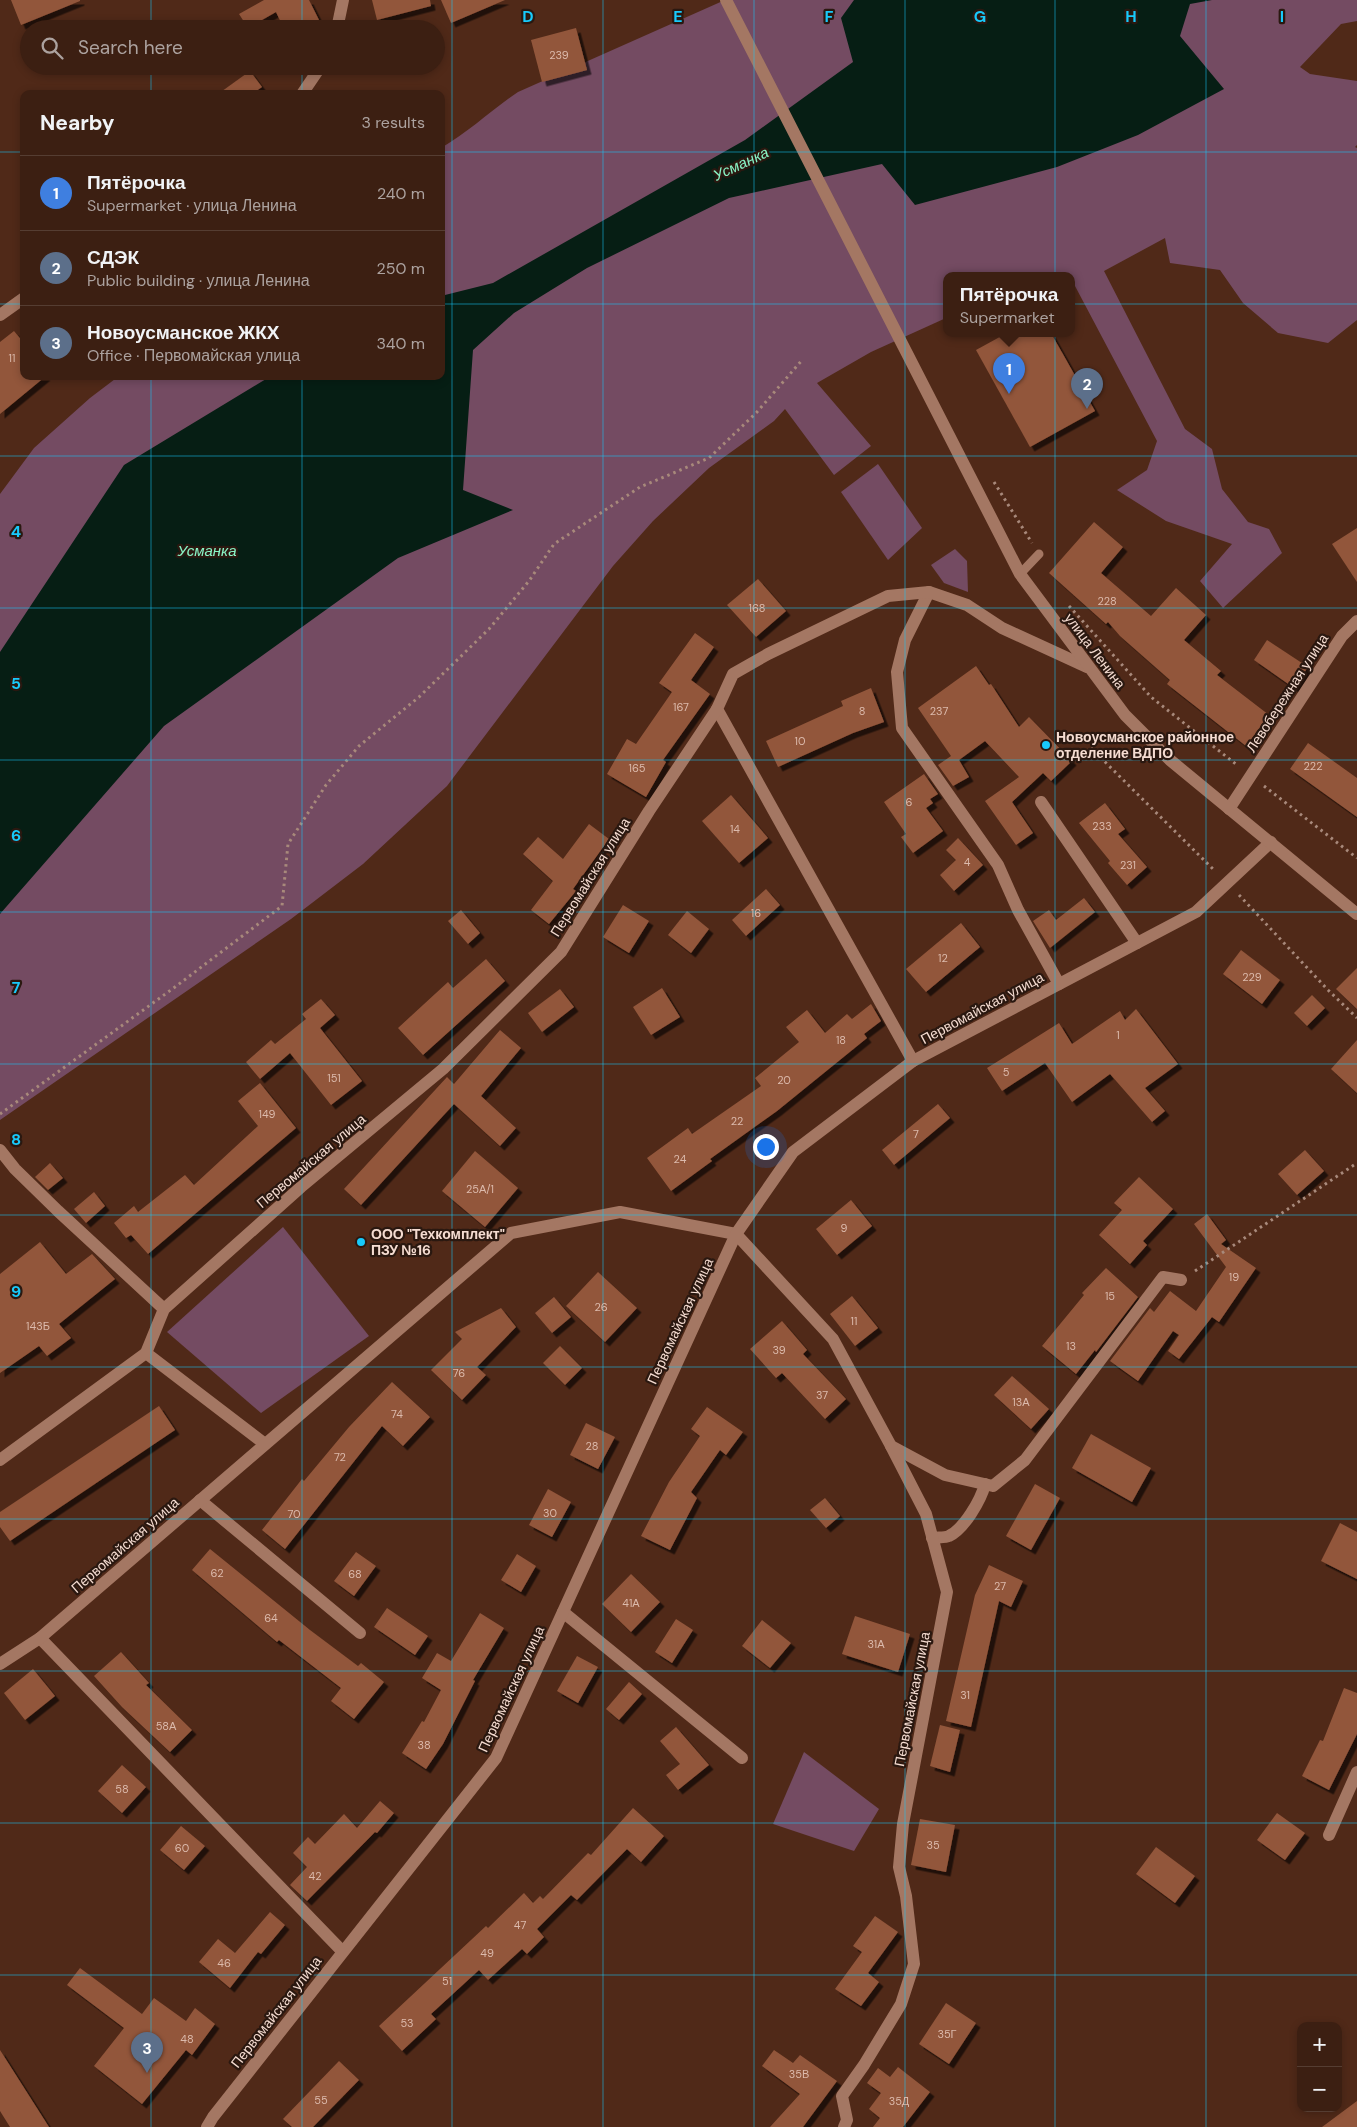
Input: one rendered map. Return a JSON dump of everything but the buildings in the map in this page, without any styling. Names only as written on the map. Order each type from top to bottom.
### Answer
[{"type":"street","points":[[339,20],[343,0]]},
{"type":"street","name":"улица Ленина","points":[[726,0],[1020,574],[1087,667],[1125,715],[1170,760],[1357,914]]},
{"type":"street","points":[[305,90],[315,75]]},
{"type":"street","points":[[0,315],[20,301]]},
{"type":"street","points":[[1059,984],[1018,910],[998,865],[902,728],[897,672],[905,640],[929,592],[967,605],[1002,628],[1087,667]]},
{"type":"street","name":"Первомайская улица","points":[[146,1353],[164,1309],[301,1187],[444,1069],[561,952],[649,811],[717,709],[733,674],[768,654],[888,596],[929,592]]},
{"type":"street","name":"Левобережная улица","points":[[1228,809],[1342,636],[1357,621]]},
{"type":"street","points":[[717,709],[913,1061]]},
{"type":"street","points":[[1041,802],[1137,943]]},
{"type":"street","name":"Первомайская улица","points":[[208,2127],[213,2117],[342,1951],[496,1758],[736,1234],[793,1152],[913,1061],[1196,912],[1271,842]]},
{"type":"street","points":[[0,1150],[15,1169],[164,1309]]},
{"type":"street","name":"Первомайская улица","points":[[0,1664],[40,1638],[511,1232],[620,1212],[736,1234],[833,1339],[892,1446],[926,1514],[947,1592],[903,1824],[899,1867],[906,1896],[914,1964],[901,2004],[864,2065],[842,2096],[847,2120],[844,2127]]},
{"type":"street","points":[[892,1446],[945,1475],[993,1486],[1024,1460],[1163,1277],[1181,1280]]},
{"type":"street","points":[[0,1460],[146,1353],[265,1444]]},
{"type":"street","points":[[932,1538],[948,1536],[966,1521],[981,1498],[985,1484]]},
{"type":"street","points":[[200,1500],[360,1633]]},
{"type":"street","points":[[563,1612],[742,1758]]},
{"type":"street","points":[[40,1638],[342,1951]]},
{"type":"street","points":[[1330,1835],[1357,1772]]},
{"type":"lane","points":[[1020,574],[1039,554]]},
{"type":"path","points":[[0,1114],[175,987],[282,906],[288,844],[326,785],[359,746],[419,697],[489,629],[529,581],[554,544],[640,487],[709,458],[757,412],[803,359]]},
{"type":"path","points":[[1069,606],[1151,697],[1357,858]]},
{"type":"path","points":[[1181,1280],[1357,1163]]},
{"type":"shaded area","points":[[725,0],[1357,0],[1357,21],[1341,24],[1300,67],[1310,74],[1357,81],[1357,145],[1355,147],[1357,148],[1357,320],[1328,343],[1278,333],[1243,303],[1220,270],[1170,263],[1165,238],[1104,271],[1185,429],[1212,449],[1222,489],[1248,522],[1269,529],[1282,553],[1223,608],[1200,581],[1232,544],[1166,521],[1117,490],[1147,470],[1157,441],[1075,286],[1075,272],[943,272],[943,319],[871,352],[817,383],[871,446],[834,475],[785,409],[774,421],[709,468],[653,521],[613,566],[447,786],[363,864],[291,919],[0,1120],[0,494],[34,448],[90,398],[114,380],[445,380],[445,145],[518,92]]},
{"type":"shaded area","points":[[878,464],[922,528],[888,560],[841,492]]},
{"type":"shaded area","points":[[955,549],[967,561],[968,592],[944,583],[931,565]]},
{"type":"shaded area","points":[[283,1227],[369,1336],[261,1413],[167,1332]]},
{"type":"shaded area","points":[[804,1752],[879,1809],[854,1851],[773,1824]]},
{"type":"water","name":"Усманка","points":[[854,0],[1212,0],[1190,4],[1180,36],[1224,89],[1138,135],[1057,167],[915,205],[882,164],[729,198],[587,268],[514,313],[473,350],[463,490],[513,510],[398,558],[164,726],[0,914],[0,652],[124,465],[264,380],[445,380],[445,295],[493,283],[745,140],[853,62],[841,18]]},
{"type":"place","name":"Пятёрочка","points":[[1009,394]]},
{"type":"place","name":"СДЭК","points":[[1087,409]]},
{"type":"place","name":"Новоусманское районное отделение ВДПО","points":[[1046,745]]},
{"type":"place","name":"ООО \"Техкомплект\" ПЗУ №16","points":[[361,1242]]},
{"type":"place","name":"Новоусманское ЖКХ","points":[[147,2073]]}]
